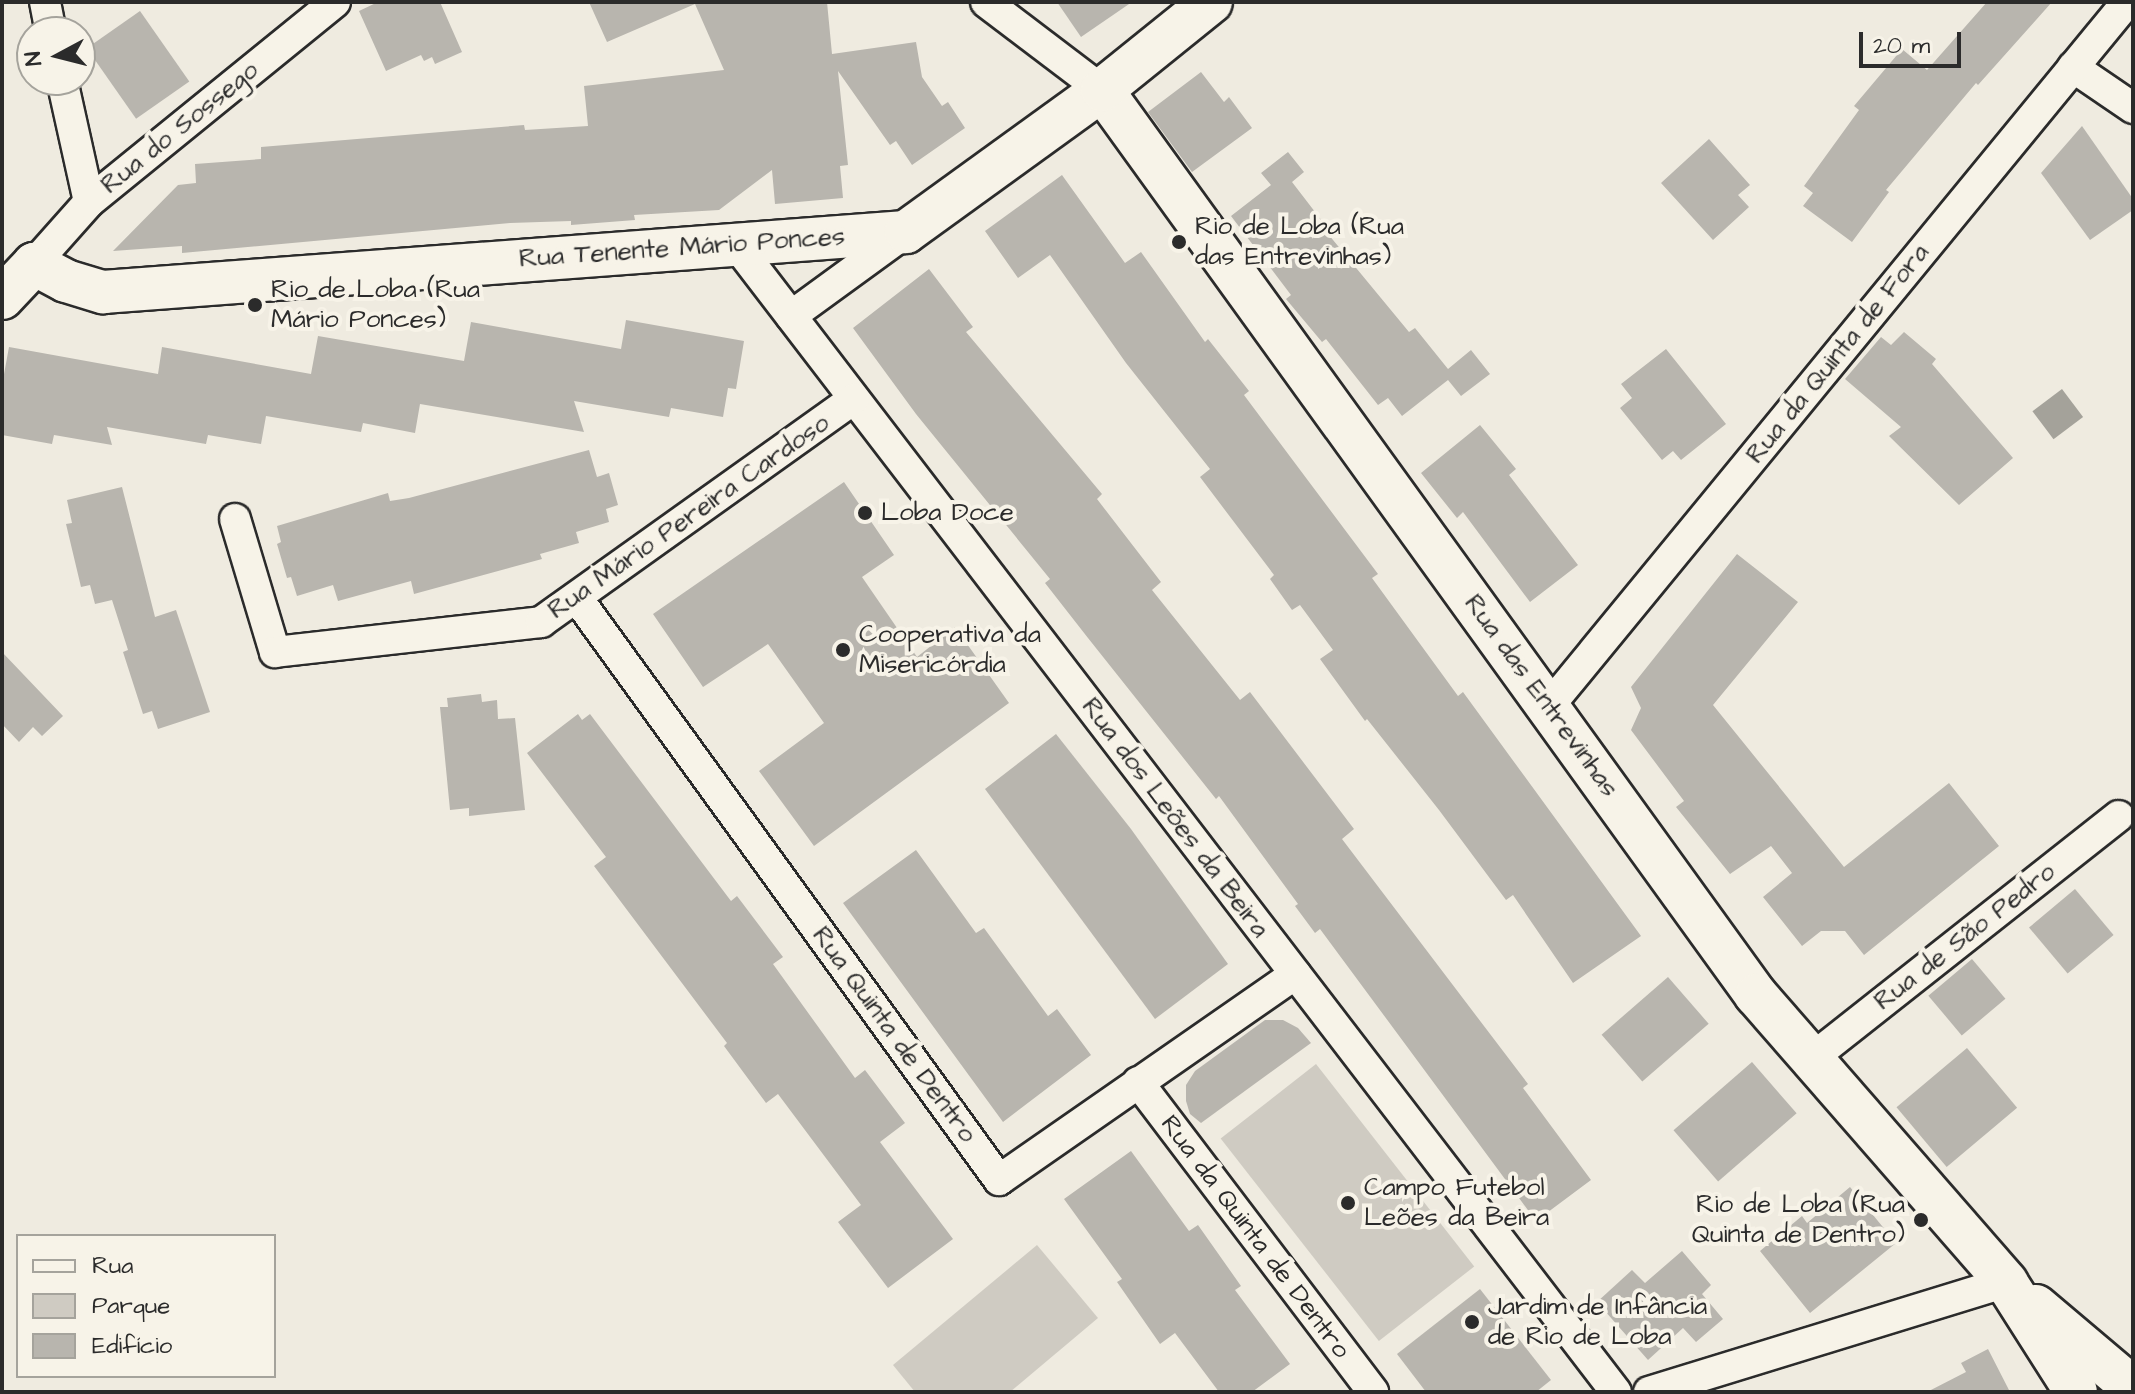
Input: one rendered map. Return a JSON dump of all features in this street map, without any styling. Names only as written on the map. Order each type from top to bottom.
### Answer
[{"type":"street","name":"Rua do Sossego","points":[[34,264],[89,202],[335,2]]},
{"type":"street","points":[[986,2],[1102,90]]},
{"type":"street","name":"Rua Tenente Mário Ponces","points":[[791,316],[1102,90],[1211,2]]},
{"type":"street","name":"Rua da Quinta de Fora","points":[[1549,706],[2127,2]]},
{"type":"street","points":[[2073,67],[2133,108]]},
{"type":"street","name":"Rua das Entrevinhas","points":[[1102,90],[1756,995],[2006,1282],[2076,1392]]},
{"type":"street","points":[[66,96],[89,202]]},
{"type":"street","name":"Rua Tenente Mário Ponces","points":[[34,264],[66,281],[103,292],[906,232]]},
{"type":"street","name":"Rua dos Leões da Beira","points":[[735,243],[1616,1392]]},
{"type":"street","points":[[2,298],[34,264]]},
{"type":"street","name":"Rua Mário Pereira Cardoso","points":[[235,519],[275,652],[541,622],[854,399]]},
{"type":"street","name":"Rua Quinta de Dentro","points":[[577,598],[999,1180],[1295,974]]},
{"type":"street","name":"Rua de São Pedro","points":[[1811,1059],[2119,816]]},
{"type":"street","name":"Rua da Quinta de Dentro","points":[[1138,1082],[1373,1392]]},
{"type":"street","points":[[1649,1392],[2006,1282]]},
{"type":"street","name":"Rua das Entrevinhas","points":[[2006,1282],[2133,1388]]},
{"type":"green space","name":"Campo Futebol Leões da Beira","points":[[1316,1064],[1474,1267],[1379,1341],[1221,1138]]},
{"type":"green space","points":[[1037,1245],[1098,1318],[1010,1392],[915,1392],[893,1365]]},
{"type":"shaded area","points":[[2062,389],[2083,417],[2054,439],[2032,411]]},
{"type":"building","points":[[378,2],[440,2],[462,52],[435,64],[432,57],[424,61],[421,55],[386,71],[359,11]]},
{"type":"building","points":[[589,2],[827,2],[832,54],[916,42],[922,77],[942,106],[948,102],[965,128],[912,165],[896,141],[890,145],[838,71],[848,165],[840,166],[843,198],[775,204],[772,170],[719,210],[634,215],[635,220],[571,225],[571,221],[510,223],[182,253],[182,246],[113,251],[178,185],[196,183],[195,164],[261,159],[261,147],[524,125],[525,130],[588,126],[584,86],[724,70],[695,4],[607,42]]},
{"type":"building","points":[[1057,2],[1132,2],[1081,37]]},
{"type":"building","points":[[1987,2],[2052,2],[1978,85],[1976,83],[1886,190],[1889,192],[1852,242],[1803,206],[1813,193],[1804,186],[1859,110],[1854,106],[1902,49],[1927,70]]},
{"type":"building","points":[[140,11],[189,81],[136,119],[96,61],[96,42]]},
{"type":"building","points":[[1201,72],[1224,102],[1229,97],[1252,128],[1192,172],[1148,112]]},
{"type":"building","points":[[2082,126],[2133,199],[2133,210],[2090,240],[2041,173]]},
{"type":"building","points":[[1709,139],[1750,185],[1738,195],[1749,207],[1713,240],[1661,183]]},
{"type":"building","points":[[1288,152],[1304,172],[1292,182],[1322,221],[1319,223],[1409,332],[1415,328],[1448,369],[1471,350],[1490,374],[1461,396],[1448,380],[1402,416],[1388,398],[1378,405],[1326,339],[1322,342],[1286,299],[1291,295],[1231,216],[1271,185],[1261,173]]},
{"type":"building","points":[[1062,175],[1125,263],[1141,252],[1205,342],[1208,339],[1249,391],[1244,395],[1378,574],[1372,578],[1458,696],[1463,692],[1641,936],[1573,983],[1513,895],[1506,900],[1320,659],[1333,650],[1300,605],[1292,610],[1270,579],[1274,575],[1200,477],[1210,469],[1126,363],[1050,255],[1018,278],[985,231]]},
{"type":"building","points":[[929,269],[973,327],[966,332],[1102,494],[1097,499],[1161,582],[1152,590],[1240,700],[1250,692],[1354,829],[1342,839],[1528,1084],[1523,1088],[1591,1180],[1536,1221],[1320,929],[1315,933],[1295,906],[1298,904],[1219,796],[1216,799],[1088,638],[1045,583],[1050,579],[916,414],[853,328]]},
{"type":"building","points":[[626,320],[744,341],[736,389],[728,388],[723,417],[671,408],[669,417],[574,401],[584,432],[420,404],[415,433],[363,423],[361,432],[266,416],[261,444],[208,435],[206,444],[107,427],[112,445],[54,435],[52,444],[2,435],[2,385],[9,347],[158,374],[162,347],[311,374],[318,336],[464,361],[471,322],[621,349]]},
{"type":"building","points":[[1904,332],[1936,359],[1932,364],[2013,458],[1959,505],[1889,436],[1901,427],[1845,379],[1881,337],[1891,345]]},
{"type":"building","points":[[1666,349],[1726,424],[1681,460],[1673,451],[1662,460],[1620,408],[1632,398],[1621,384]]},
{"type":"building","points":[[1480,425],[1516,469],[1509,475],[1578,565],[1530,602],[1463,512],[1457,518],[1421,473]]},
{"type":"building","points":[[589,450],[597,477],[609,473],[618,505],[606,509],[609,522],[576,532],[579,543],[540,554],[542,559],[414,594],[411,581],[338,601],[333,585],[297,596],[291,577],[287,578],[277,544],[281,542],[277,526],[388,493],[390,501],[409,498]]},
{"type":"building","points":[[844,482],[894,555],[862,577],[917,657],[955,627],[1009,703],[814,846],[759,771],[824,723],[768,644],[703,687],[653,614]]},
{"type":"building","points":[[122,487],[155,617],[176,610],[210,712],[158,729],[152,711],[143,714],[123,652],[128,650],[112,600],[95,604],[90,585],[81,587],[66,524],[72,523],[67,500]]},
{"type":"building","points":[[1737,554],[1798,602],[1713,705],[1844,867],[1949,783],[1999,846],[1864,955],[1845,931],[1821,931],[1802,946],[1763,897],[1792,873],[1771,846],[1730,874],[1676,807],[1684,801],[1631,730],[1641,708],[1631,687]]},
{"type":"building","points":[[2,652],[63,716],[42,736],[33,727],[19,742],[2,724]]},
{"type":"building","points":[[481,694],[482,702],[497,700],[498,719],[515,718],[525,810],[469,816],[469,808],[450,810],[440,707],[448,707],[447,698]]},
{"type":"building","points":[[578,714],[582,720],[590,714],[731,901],[737,896],[783,957],[773,964],[855,1078],[865,1070],[905,1123],[880,1142],[953,1239],[888,1288],[838,1222],[861,1205],[778,1094],[766,1103],[724,1046],[727,1043],[594,866],[606,857],[527,753]]},
{"type":"building","points":[[1056,734],[1131,829],[1228,964],[1155,1019],[985,789]]},
{"type":"building","points":[[916,850],[976,933],[984,928],[1048,1016],[1057,1009],[1091,1055],[1003,1122],[843,903]]},
{"type":"building","points":[[2075,889],[2114,935],[2068,974],[2029,928]]},
{"type":"building","points":[[1972,959],[2005,999],[1962,1035],[1928,996]]},
{"type":"building","points":[[1668,977],[1709,1024],[1642,1082],[1602,1035]]},
{"type":"building","points":[[1265,1020],[1283,1020],[1298,1028],[1311,1043],[1201,1123],[1190,1114],[1186,1085],[1195,1071]]},
{"type":"building","points":[[1967,1048],[2017,1108],[1947,1167],[1897,1107]]},
{"type":"building","points":[[1752,1062],[1797,1113],[1718,1182],[1674,1130]]},
{"type":"building","points":[[1131,1151],[1189,1231],[1198,1225],[1241,1286],[1235,1290],[1290,1364],[1252,1392],[1219,1392],[1175,1333],[1160,1344],[1117,1282],[1122,1279],[1064,1199]]},
{"type":"building","points":[[1850,1187],[1896,1243],[1810,1313],[1760,1251],[1802,1216],[1807,1223]]},
{"type":"building","points":[[1682,1251],[1711,1285],[1702,1294],[1723,1319],[1696,1342],[1683,1328],[1648,1360],[1597,1302],[1632,1270],[1645,1283]]},
{"type":"building","name":"Jardim de Infância de Rio de Loba","points":[[1480,1289],[1551,1380],[1536,1392],[1426,1392],[1397,1354]]},
{"type":"building","points":[[1988,1349],[2010,1392],[1927,1392],[1966,1372],[1961,1363]]},
{"type":"place","name":"Rio de Loba (Rua das Entrevinhas)","points":[[1179,242]]},
{"type":"place","name":"Rio de Loba (Rua Mário Ponces)","points":[[255,305]]},
{"type":"place","name":"Loba Doce","points":[[865,513]]},
{"type":"place","name":"Cooperativa da Misericórdia","points":[[843,650]]},
{"type":"place","name":"Campo Futebol Leões da Beira","points":[[1348,1203]]},
{"type":"place","name":"Rio de Loba (Rua Quinta de Dentro)","points":[[1921,1220]]},
{"type":"place","name":"Jardim de Infância de Rio de Loba","points":[[1472,1322]]}]
